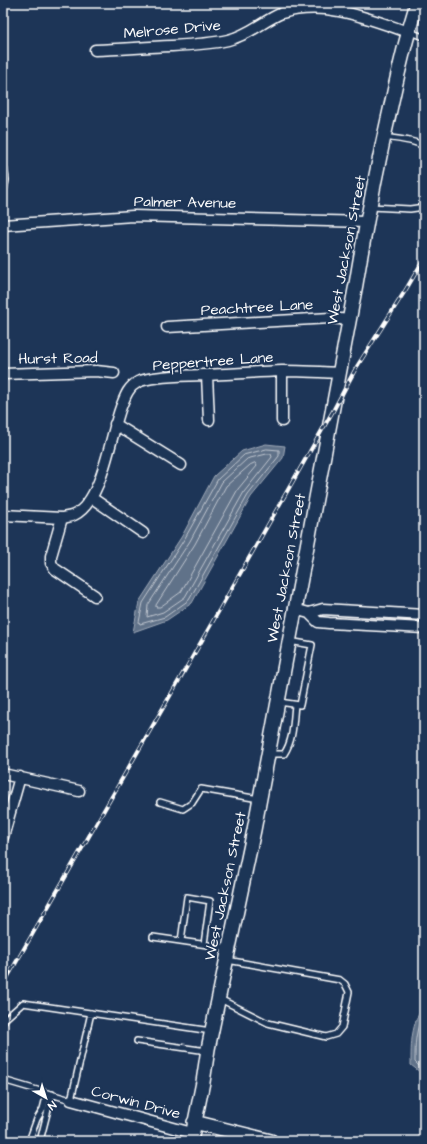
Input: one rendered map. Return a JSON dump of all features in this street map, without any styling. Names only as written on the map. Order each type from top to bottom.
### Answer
[{"type":"street","name":"West Jackson Street","points":[[192,1132],[204,1082],[208,1051],[268,754],[294,609],[340,373],[366,222],[408,32],[417,3]]},
{"type":"street","name":"Melrose Drive","points":[[95,50],[198,44],[228,40],[252,31],[281,13],[300,7],[313,6],[331,7],[347,11],[408,32]]},
{"type":"street","name":"Palmer Avenue","points":[[3,225],[133,216],[366,222]]},
{"type":"street","name":"Peachtree Lane","points":[[167,327],[331,318],[349,320]]},
{"type":"street","name":"Hurst Road","points":[[3,374],[96,371],[114,373]]},
{"type":"street","name":"Peppertree Lane","points":[[62,518],[74,515],[84,508],[92,498],[104,465],[115,424],[125,396],[130,388],[138,382],[161,378],[282,371],[340,373]]},
{"type":"street","points":[[282,371],[282,421]]},
{"type":"street","points":[[207,375],[209,420]]},
{"type":"street","points":[[115,424],[181,465]]},
{"type":"street","points":[[92,498],[143,533]]},
{"type":"street","points":[[3,514],[62,518],[51,556],[51,563],[56,569],[95,596]]},
{"type":"street","points":[[294,609],[309,613],[318,622],[324,623],[424,628]]},
{"type":"street","points":[[309,613],[323,609],[424,615]]},
{"type":"street","points":[[3,774],[79,792]]},
{"type":"street","points":[[3,837],[20,777]]},
{"type":"street","name":"Corwin Drive","points":[[71,1100],[192,1132]]},
{"type":"street","points":[[192,1132],[271,1141]]},
{"type":"lane","points":[[408,32],[424,37]]},
{"type":"lane","points":[[384,137],[404,140],[424,147]]},
{"type":"lane","points":[[3,159],[6,180],[3,195]]},
{"type":"lane","points":[[370,207],[410,209],[424,207]]},
{"type":"lane","points":[[277,702],[300,705],[312,645],[288,641]]},
{"type":"lane","points":[[268,754],[284,754],[289,746],[293,728],[295,705]]},
{"type":"lane","points":[[160,802],[183,808],[192,802],[201,789],[259,799]]},
{"type":"lane","points":[[181,941],[187,897],[210,901],[204,944]]},
{"type":"lane","points":[[153,937],[204,944],[227,954],[340,980],[345,984],[349,992],[342,1028],[336,1034],[326,1036],[268,1023],[219,998]]},
{"type":"lane","points":[[3,1024],[5,1019],[23,1003],[212,1031]]},
{"type":"lane","points":[[3,1080],[71,1100],[91,1013]]},
{"type":"lane","points":[[137,1041],[208,1051]]},
{"type":"lane","points":[[30,1141],[37,1119],[43,1109],[49,1093]]},
{"type":"lane","points":[[40,1141],[49,1093]]},
{"type":"water","points":[[266,444],[285,446],[283,458],[251,497],[192,603],[167,620],[133,632],[139,602],[182,536],[214,476],[242,451]]},
{"type":"water","points":[[424,1006],[424,1073],[420,1072],[411,1065],[414,1027],[416,1019]]},
{"type":"railway","points":[[3,985],[189,663],[356,368],[424,259]]}]
